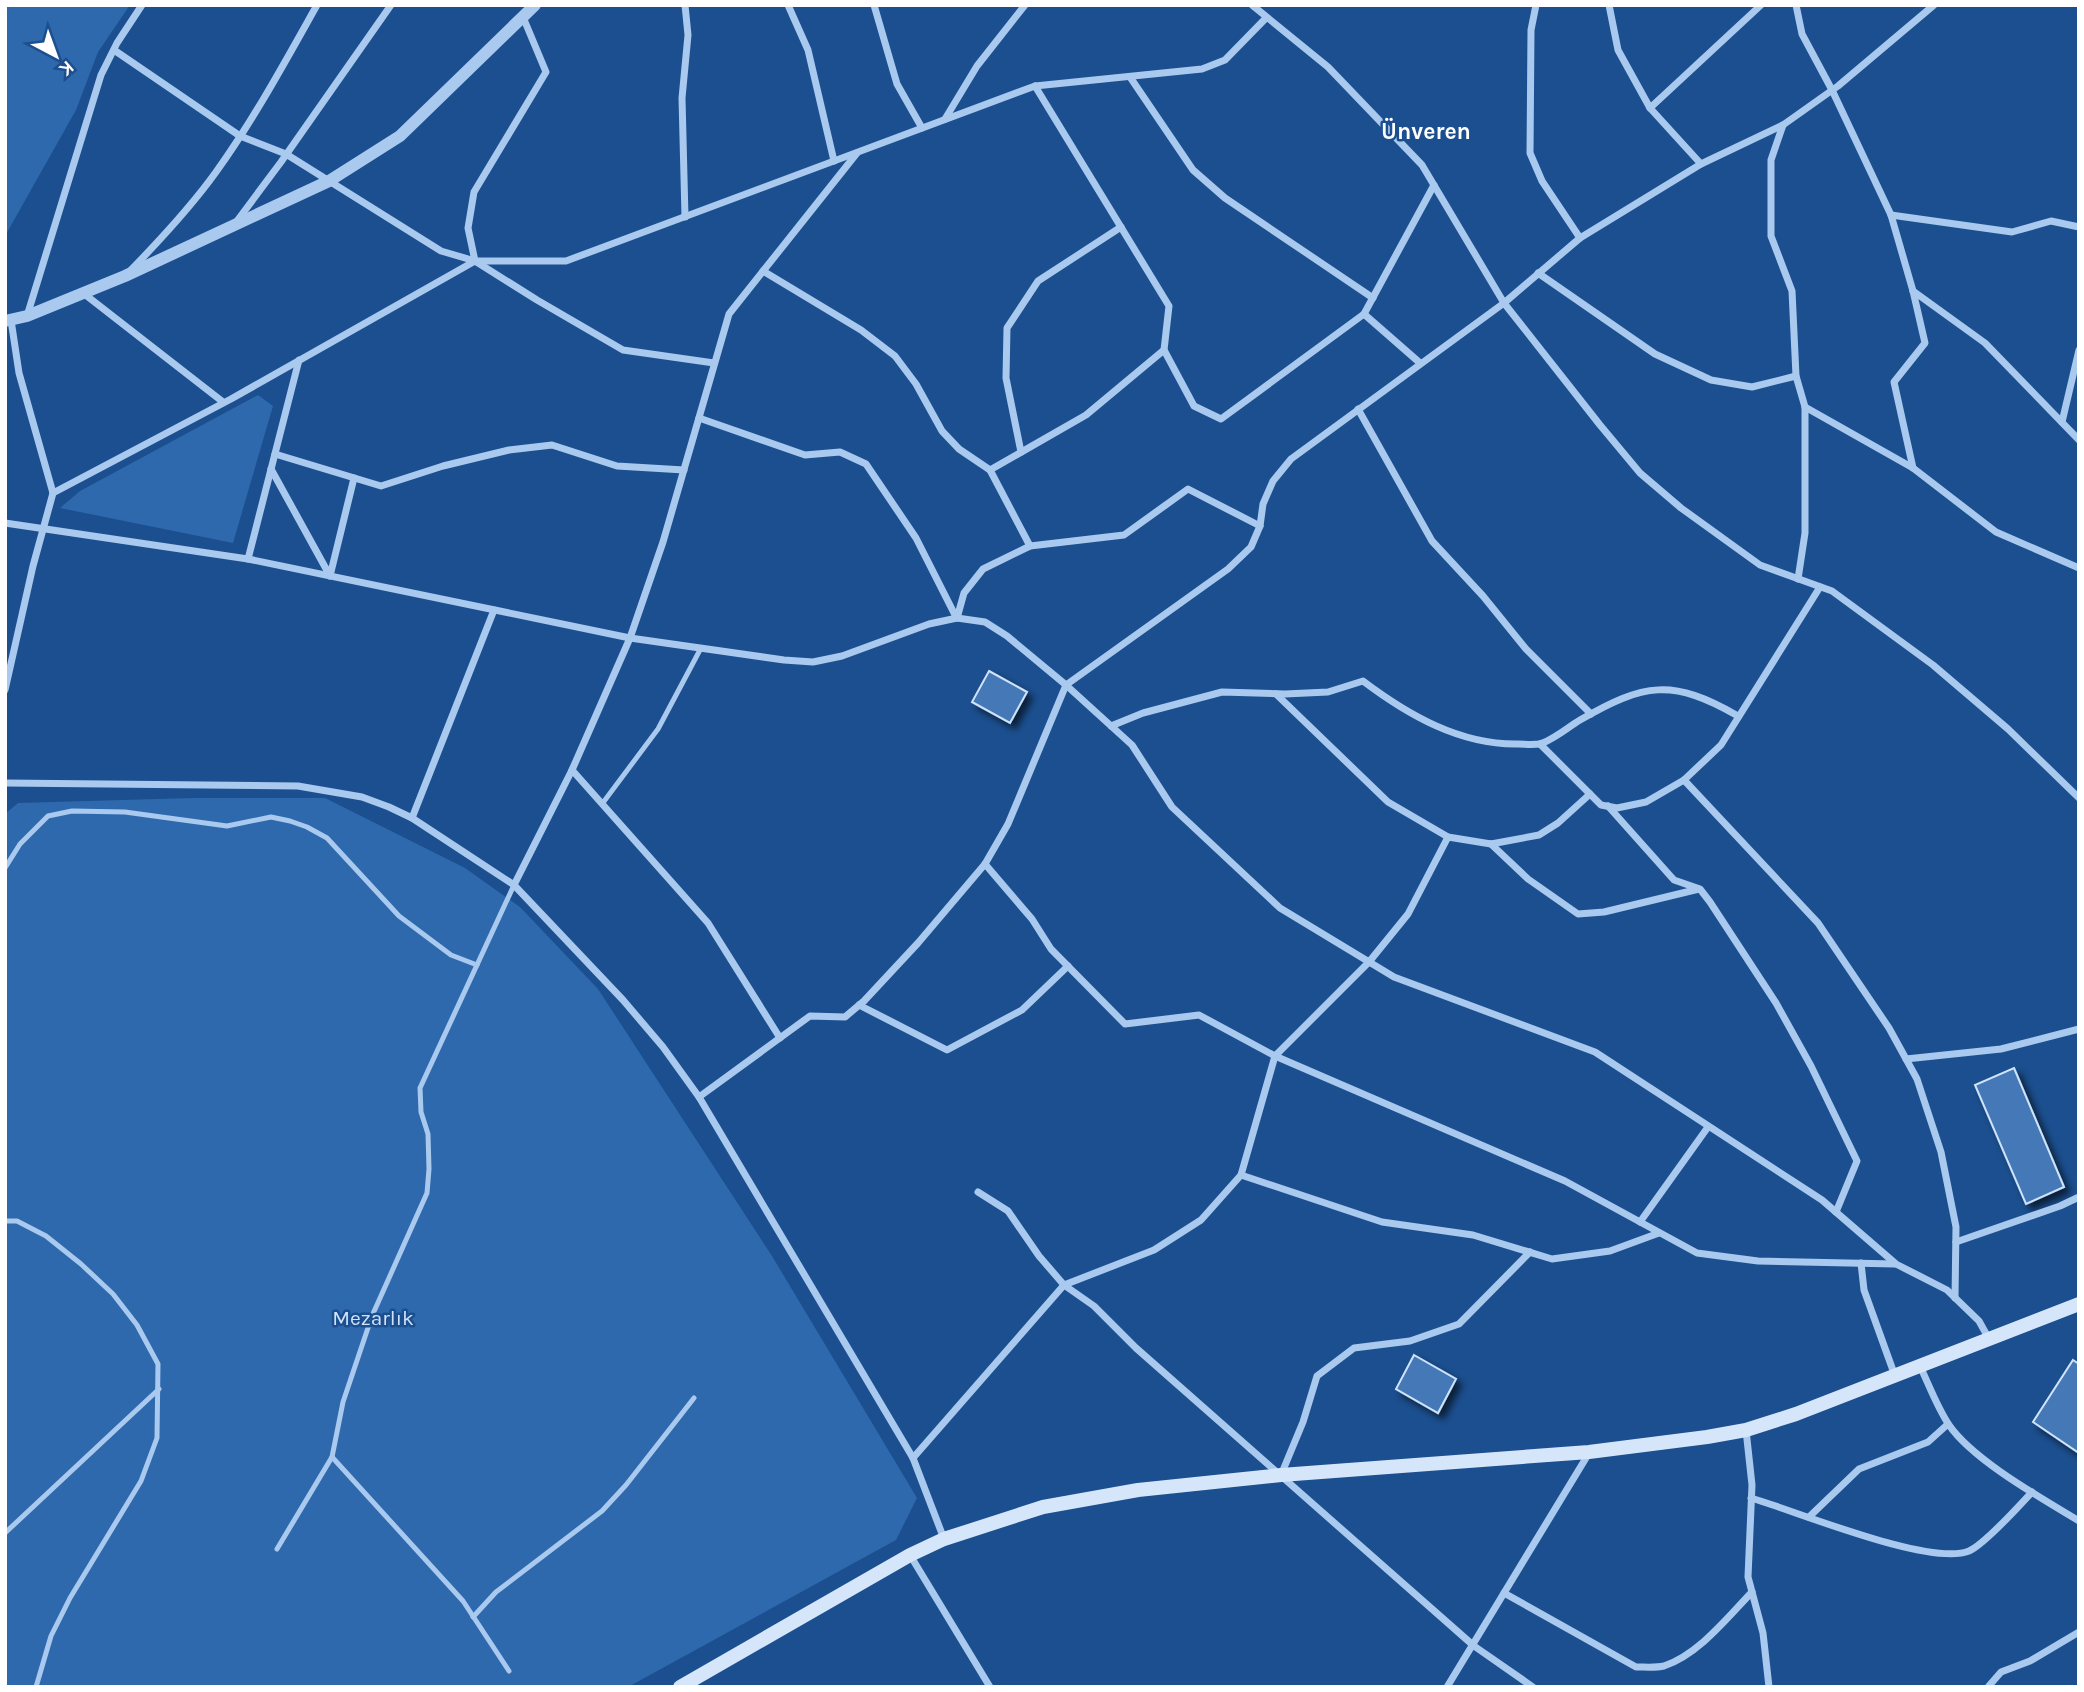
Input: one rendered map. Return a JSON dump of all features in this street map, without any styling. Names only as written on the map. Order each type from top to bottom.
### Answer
[{"type":"main road","points":[[680,1687],[910,1555],[944,1539],[1043,1507],[1092,1497],[1281,1475],[1589,1452],[1746,1430],[1796,1414],[2079,1304]]},
{"type":"street","points":[[27,316],[101,75],[142,5]]},
{"type":"street","points":[[125,276],[170,229],[215,174],[317,5]]},
{"type":"street","points":[[234,225],[391,5]]},
{"type":"street","points":[[5,690],[53,493],[19,373],[8,320],[27,316],[125,276],[329,181],[400,136],[535,5]]},
{"type":"street","points":[[685,5],[688,35],[682,99],[685,217]]},
{"type":"street","points":[[788,5],[808,50],[834,161]]},
{"type":"street","points":[[874,5],[897,84],[922,128]]},
{"type":"street","points":[[944,119],[977,66],[1025,5]]},
{"type":"street","points":[[1252,5],[1328,67],[1422,165],[1504,303],[1640,473],[1681,508],[1760,565],[1832,591],[1933,664],[2008,729],[2079,798]]},
{"type":"street","points":[[1536,5],[1531,30],[1531,153],[1542,181],[1580,238]]},
{"type":"street","points":[[1609,5],[1618,50],[1650,108],[1701,163]]},
{"type":"street","points":[[1650,108],[1761,5]]},
{"type":"street","points":[[1796,5],[1802,34],[1832,90],[1891,215],[1913,291],[1925,343],[1894,382],[1913,468]]},
{"type":"street","points":[[699,1097],[810,1016],[845,1017],[918,943],[985,864],[1008,824],[1066,685],[1228,569],[1251,547],[1261,526],[1263,504],[1273,481],[1291,459],[1504,303],[1580,238],[1701,163],[1783,125],[1832,90],[1934,5]]},
{"type":"street","points":[[475,261],[468,229],[474,192],[546,72],[523,17]]},
{"type":"street","points":[[53,493],[223,402],[475,261],[566,261],[1035,86],[1202,69],[1225,60],[1266,18]]},
{"type":"street","points":[[114,50],[240,136],[286,154],[441,251],[475,261],[624,350],[714,363]]},
{"type":"street","points":[[1130,77],[1192,170],[1225,198],[1373,298]]},
{"type":"street","points":[[1035,86],[1169,306],[1164,350],[1194,406],[1221,419],[1364,314],[1434,185]]},
{"type":"street","points":[[1783,125],[1771,160],[1771,236],[1792,291],[1796,376],[1805,407],[1805,533],[1798,579]]},
{"type":"street","points":[[514,886],[572,770],[630,638],[663,542],[729,314],[859,152]]},
{"type":"street","points":[[1891,215],[2012,232],[2051,221],[2079,227]]},
{"type":"street","points":[[1021,452],[1006,378],[1007,328],[1038,281],[1121,227]]},
{"type":"street","points":[[763,271],[861,330],[895,356],[916,384],[942,431],[959,449],[990,470],[1030,546]]},
{"type":"street","points":[[1538,273],[1655,354],[1711,380],[1752,387],[1796,376]]},
{"type":"street","points":[[1913,291],[1985,343],[2079,440]]},
{"type":"street","points":[[83,293],[223,402]]},
{"type":"street","points":[[1364,314],[1420,363]]},
{"type":"street","points":[[990,470],[1086,415],[1164,350]]},
{"type":"street","points":[[2062,422],[2079,350]]},
{"type":"street","points":[[248,559],[299,360]]},
{"type":"street","points":[[1805,407],[1913,468],[1996,532],[2079,568]]},
{"type":"street","points":[[1358,409],[1432,541],[1483,596],[1526,649],[1591,714]]},
{"type":"street","points":[[699,418],[805,455],[840,452],[866,464],[916,538],[957,618]]},
{"type":"street","points":[[275,454],[382,486],[509,450],[552,445],[617,466],[684,470]]},
{"type":"street","points":[[271,469],[330,576]]},
{"type":"street","points":[[330,576],[354,478]]},
{"type":"street","points":[[957,618],[964,593],[983,569],[1030,546],[1124,535],[1188,489],[1261,526]]},
{"type":"street","points":[[5,523],[248,559],[630,638],[784,660],[813,662],[842,656],[929,624],[957,618],[985,622],[1007,636],[1066,685],[1132,746],[1172,807],[1280,908],[1394,977],[1595,1052],[1822,1200],[1896,1264],[1947,1290],[1979,1321],[1989,1339]]},
{"type":"street","points":[[1540,744],[1601,805],[1617,808],[1646,802],[1684,780],[1721,745],[1821,587]]},
{"type":"street","points":[[412,818],[494,610]]},
{"type":"street","points":[[1111,726],[1143,713],[1222,692],[1328,692],[1363,681],[1396,706],[1441,729],[1492,744],[1540,744],[1615,701],[1645,690],[1664,688],[1686,691],[1708,699],[1738,716]]},
{"type":"street","points":[[1276,694],[1388,802],[1448,837],[1491,844],[1539,835],[1558,823],[1590,794]]},
{"type":"street","points":[[572,770],[708,923],[780,1038]]},
{"type":"street","points":[[1684,780],[1818,923],[1889,1028],[1917,1079],[1941,1152],[1956,1227],[1955,1298]]},
{"type":"street","points":[[5,783],[298,786],[362,797],[412,818],[514,886],[623,1000],[663,1047],[699,1097],[914,1458],[944,1539]]},
{"type":"street","points":[[1608,806],[1674,880],[1700,889],[1776,1003],[1811,1066],[1857,1161],[1836,1212]]},
{"type":"street","points":[[914,1458],[1064,1284],[1154,1250],[1201,1220],[1241,1175],[1275,1056],[1368,962],[1408,914],[1448,837]]},
{"type":"street","points":[[1491,844],[1528,878],[1578,914],[1604,912],[1700,889]]},
{"type":"street","points":[[985,864],[1031,919],[1051,949],[1125,1024],[1199,1015],[1275,1056],[1441,1130],[1565,1181],[1697,1253],[1758,1261],[1896,1264]]},
{"type":"street","points":[[859,1005],[947,1049],[1022,1010],[1068,966]]},
{"type":"street","points":[[1906,1059],[2001,1049],[2079,1029]]},
{"type":"street","points":[[1640,1222],[1708,1127]]},
{"type":"street","points":[[1241,1175],[1382,1222],[1474,1235],[1552,1259],[1610,1251],[1659,1233]]},
{"type":"street","points":[[978,1192],[1008,1211],[1039,1256],[1064,1284],[1094,1306],[1136,1348],[1474,1646],[1533,1687]]},
{"type":"street","points":[[1956,1242],[2079,1197]]},
{"type":"street","points":[[1281,1475],[1303,1422],[1317,1376],[1354,1348],[1410,1341],[1459,1324],[1530,1252]]},
{"type":"street","points":[[1861,1263],[1864,1290],[1895,1376]]},
{"type":"street","points":[[1920,1366],[1948,1424],[1964,1442],[2032,1492],[2079,1521]]},
{"type":"street","points":[[1809,1517],[1859,1469],[1928,1442],[1948,1424]]},
{"type":"street","points":[[1746,1430],[1751,1498],[1748,1577],[1763,1633],[1769,1687]]},
{"type":"street","points":[[1447,1687],[1589,1452]]},
{"type":"street","points":[[1751,1498],[1840,1530],[1937,1554],[1969,1551],[1995,1530],[2032,1492]]},
{"type":"street","points":[[910,1555],[990,1687]]},
{"type":"street","points":[[1504,1593],[1636,1667],[1661,1667],[1682,1658],[1716,1629],[1752,1592]]},
{"type":"street","points":[[1988,1687],[2001,1672],[2030,1661],[2079,1632]]},
{"type":"lane","points":[[602,804],[657,729],[701,648]]},
{"type":"lane","points":[[5,868],[20,844],[48,816],[72,811],[125,812],[227,826],[271,817],[307,827],[327,838],[399,916],[451,955],[477,965]]},
{"type":"lane","points":[[277,1549],[332,1457],[343,1402],[372,1316],[427,1193],[428,1134],[421,1112],[421,1088],[514,886]]},
{"type":"lane","points":[[5,1221],[17,1221],[46,1236],[81,1264],[113,1294],[136,1325],[158,1364],[157,1438],[141,1481],[51,1636],[36,1687]]},
{"type":"lane","points":[[5,1533],[159,1389]]},
{"type":"lane","points":[[473,1618],[496,1592],[602,1511],[626,1485],[694,1398]]},
{"type":"lane","points":[[332,1457],[463,1601],[509,1671]]},
{"type":"green space","points":[[5,5],[130,5],[98,52],[76,110],[5,236]]},
{"type":"green space","points":[[258,395],[273,406],[233,543],[60,508],[80,491]]},
{"type":"green space","name":"Mezarlık","points":[[192,798],[325,798],[465,868],[520,907],[598,989],[772,1256],[917,1498],[896,1540],[628,1687],[5,1687],[5,814],[18,803]]},
{"type":"building","points":[[989,671],[1027,692],[1010,723],[972,702]]},
{"type":"building","points":[[2014,1068],[2064,1187],[2026,1204],[1975,1085]]},
{"type":"building","points":[[1414,1355],[1456,1379],[1438,1413],[1396,1389]]},
{"type":"building","points":[[2073,1360],[2079,1364],[2079,1453],[2033,1422]]},
{"type":"district","name":"Ünveren","points":[[1426,131]]}]
